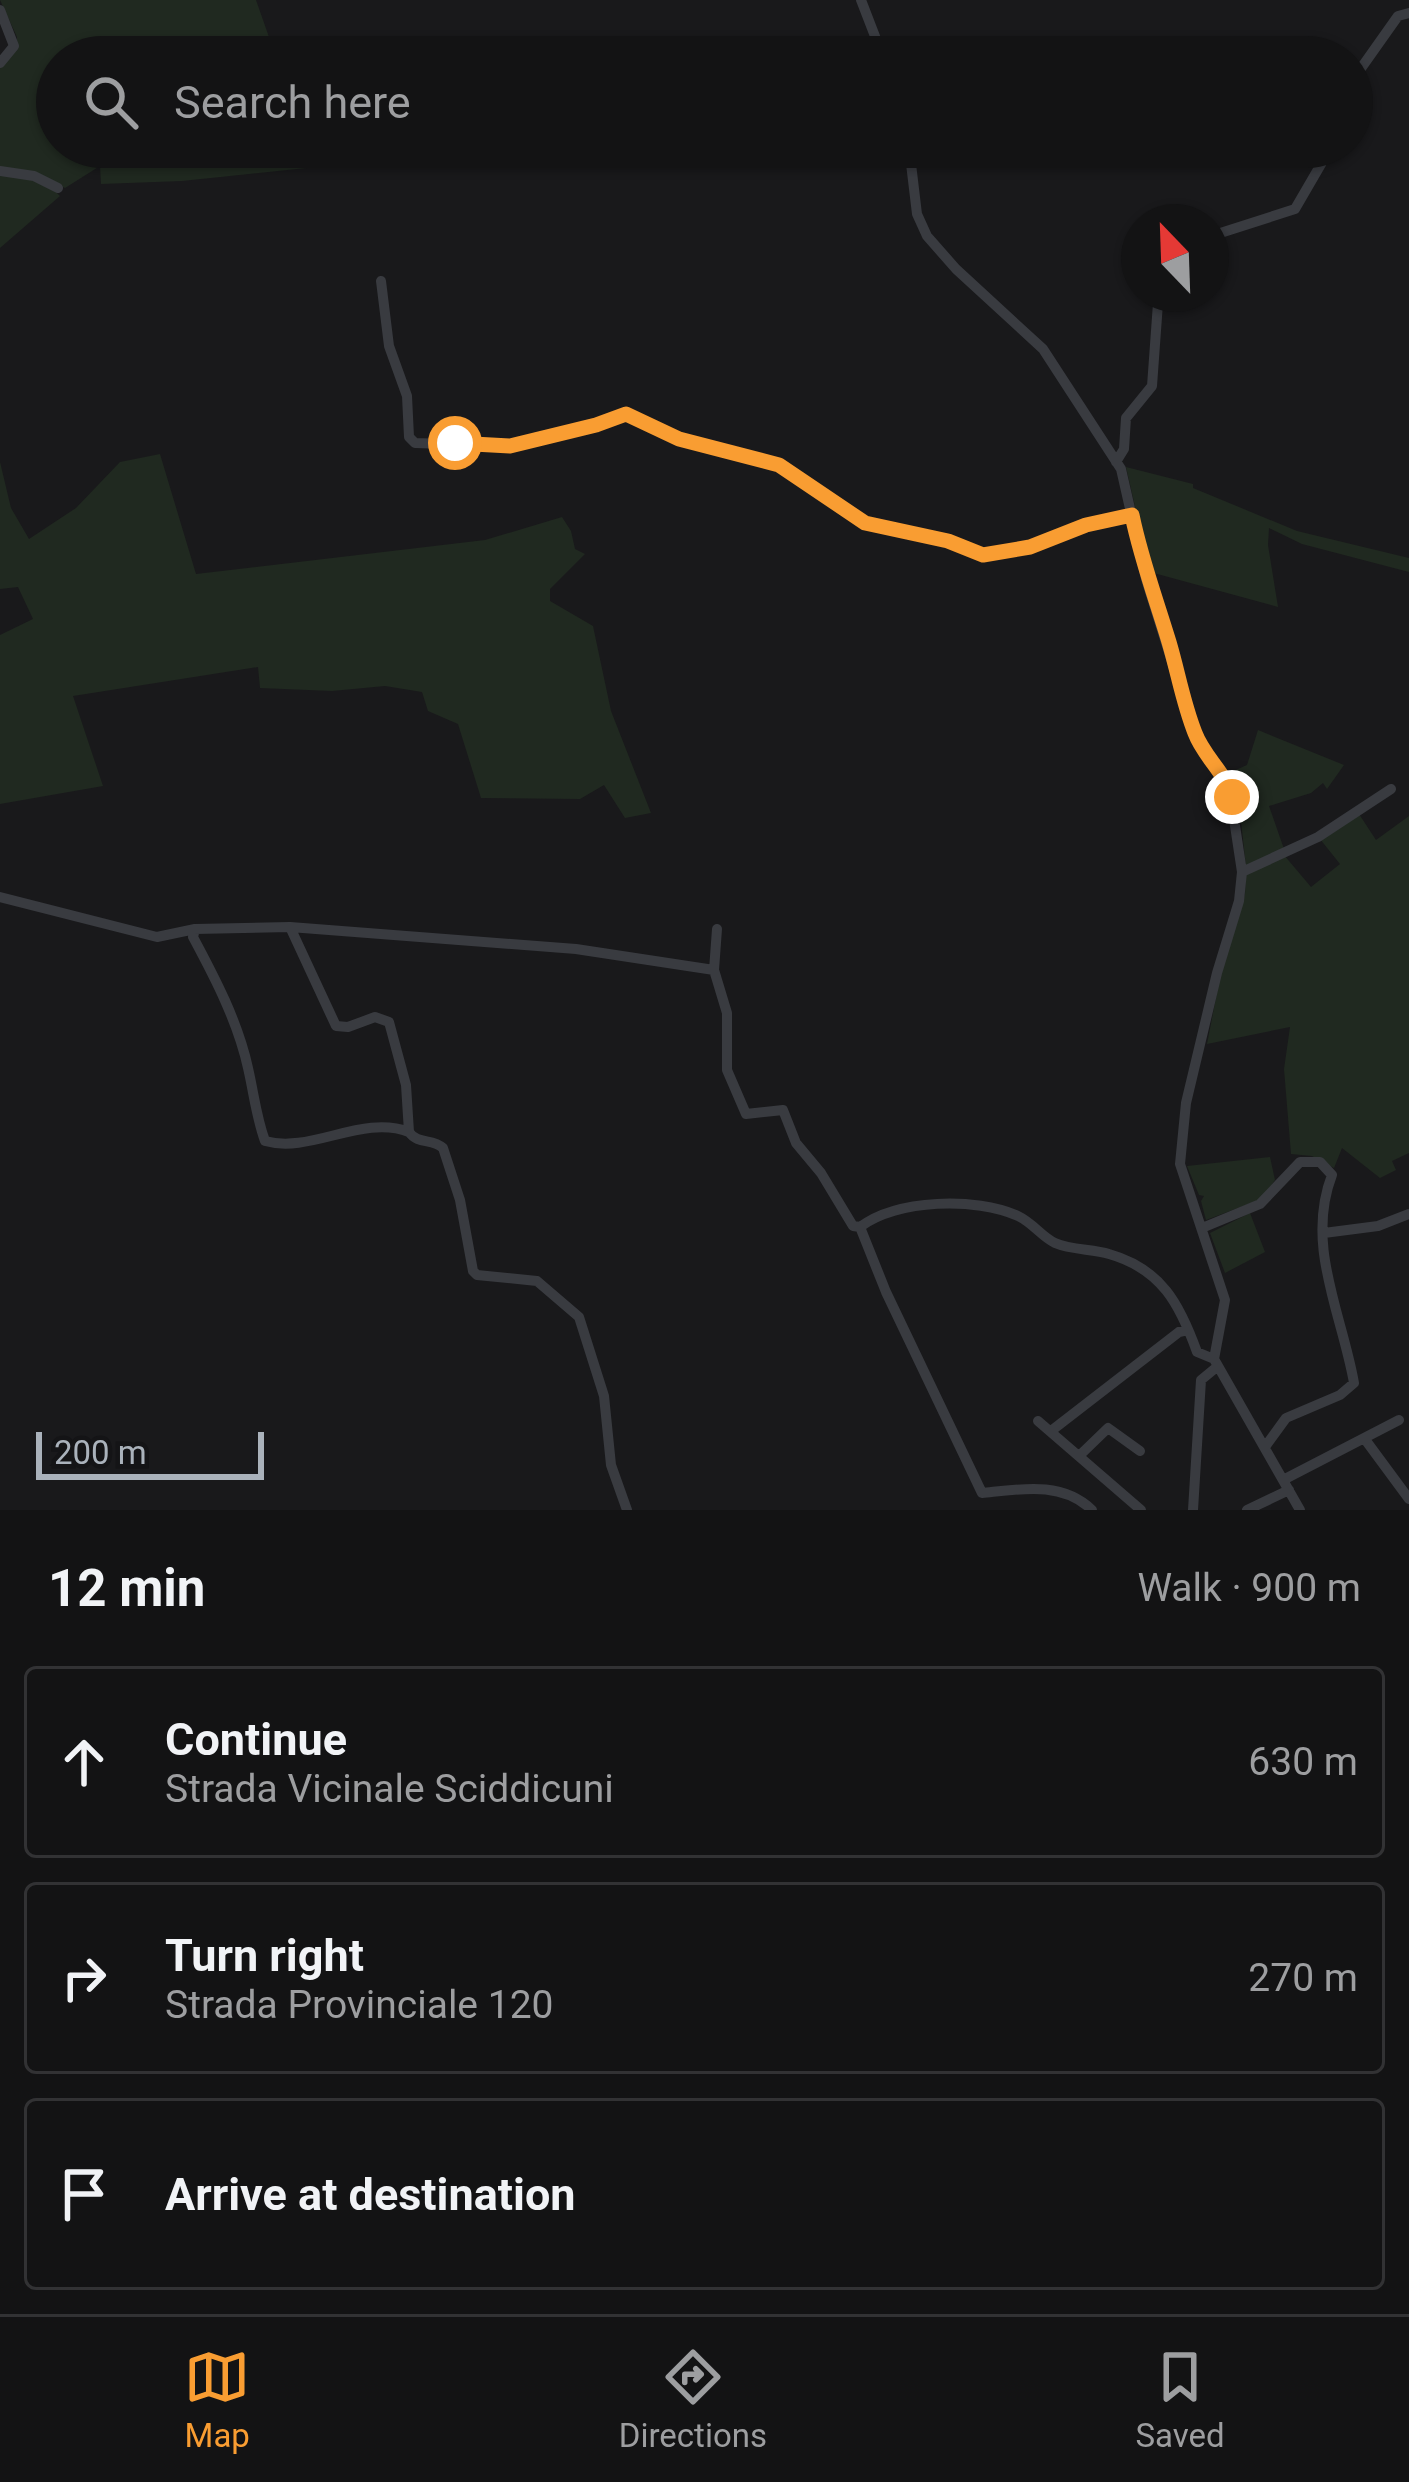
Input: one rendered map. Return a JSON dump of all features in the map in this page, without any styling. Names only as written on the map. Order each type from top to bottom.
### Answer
[{"type":"street","points":[[862,0],[875,36]]},
{"type":"street","points":[[0,10],[14,46],[0,63]]},
{"type":"street","points":[[1373,51],[1398,16],[1409,13]]},
{"type":"street","points":[[912,168],[917,214],[927,236],[1042,349],[1116,462],[1126,483],[1146,579],[1193,729],[1202,749],[1226,778],[1232,797],[1242,872],[1239,901],[1216,976],[1180,1136],[1180,1164],[1225,1300],[1216,1362],[1201,1380],[1193,1510]]},
{"type":"street","points":[[1229,230],[1295,209],[1319,168]]},
{"type":"street","points":[[0,171],[34,176],[58,188]]},
{"type":"street","points":[[381,281],[389,346],[407,396],[409,437],[415,443],[510,446],[626,414],[679,439],[779,465],[865,523],[948,541],[983,555],[1030,547],[1086,525],[1132,515]]},
{"type":"street","points":[[1116,462],[1123,454],[1126,418],[1152,386],[1160,312]]},
{"type":"street","points":[[1242,872],[1318,837],[1391,789]]},
{"type":"street","points":[[0,897],[157,937],[195,929],[290,927],[576,949],[714,970]]},
{"type":"street","points":[[290,927],[336,1026],[348,1027],[375,1016],[388,1022],[406,1085],[409,1132]]},
{"type":"street","points":[[195,929],[194,937],[218,982],[249,1069],[253,1109],[265,1142],[382,1126],[409,1132],[420,1142],[437,1142],[458,1192],[477,1274],[536,1281],[579,1317],[604,1396],[611,1465],[627,1510]]},
{"type":"street","points":[[717,929],[714,970],[728,1012],[727,1070],[746,1114],[783,1110],[796,1143],[821,1173],[853,1226],[924,1204],[990,1206],[1037,1226],[1054,1243],[1112,1254],[1136,1264],[1174,1297],[1197,1352],[1216,1362],[1300,1510]]},
{"type":"street","points":[[1202,1228],[1260,1204],[1300,1162],[1314,1160],[1332,1174],[1324,1195],[1325,1278],[1354,1383],[1340,1395],[1286,1418],[1265,1447]]},
{"type":"street","points":[[1324,1233],[1378,1226],[1409,1214]]},
{"type":"street","points":[[860,1227],[982,1493],[1039,1487],[1076,1497],[1093,1510]]},
{"type":"street","points":[[1051,1431],[1179,1332],[1188,1330]]},
{"type":"street","points":[[1247,1510],[1399,1420]]},
{"type":"street","points":[[1038,1421],[1141,1510]]},
{"type":"street","points":[[1078,1456],[1108,1428],[1140,1451]]},
{"type":"street","points":[[1364,1438],[1409,1499]]},
{"type":"shaded area","points":[[0,0],[256,0],[269,36],[36,36],[36,168],[97,168],[65,188],[34,172],[0,167],[0,67],[17,46],[17,37]]},
{"type":"shaded area","points":[[100,168],[306,168],[182,181],[101,184]]},
{"type":"shaded area","points":[[0,175],[33,180],[60,196],[0,248]]},
{"type":"shaded area","points":[[160,454],[196,574],[485,540],[562,517],[575,549],[585,554],[550,589],[550,601],[593,626],[611,711],[651,813],[625,818],[604,785],[580,799],[481,798],[458,724],[428,711],[422,692],[385,686],[332,691],[260,688],[258,667],[73,696],[103,786],[0,804],[0,635],[33,619],[18,587],[0,589],[0,462],[11,508],[29,539],[76,508],[120,462]]},
{"type":"shaded area","points":[[1126,467],[1193,484],[1193,488],[1297,531],[1409,558],[1409,572],[1302,544],[1269,528],[1278,607],[1150,572]]},
{"type":"shaded area","points":[[1258,730],[1344,765],[1327,789],[1323,783],[1311,793],[1269,806],[1284,849],[1246,867],[1240,812],[1229,773],[1247,765]]},
{"type":"shaded area","points":[[1359,814],[1376,840],[1409,816],[1409,1153],[1392,1161],[1396,1170],[1380,1178],[1342,1148],[1334,1168],[1312,1156],[1291,1154],[1284,1069],[1290,1027],[1207,1044],[1221,972],[1245,894],[1246,873],[1284,855],[1311,887],[1340,864],[1320,839]]},
{"type":"shaded area","points":[[1270,1157],[1275,1180],[1262,1199],[1206,1220],[1204,1196],[1199,1195],[1187,1166]]},
{"type":"shaded area","points":[[1250,1213],[1265,1252],[1225,1273],[1210,1233]]},
{"type":"route","points":[[455,443],[510,446],[626,414],[679,439],[779,465],[865,523],[948,541],[983,555],[1030,547],[1086,525],[1132,515],[1146,579],[1193,729],[1202,749],[1226,778],[1232,797]]}]
